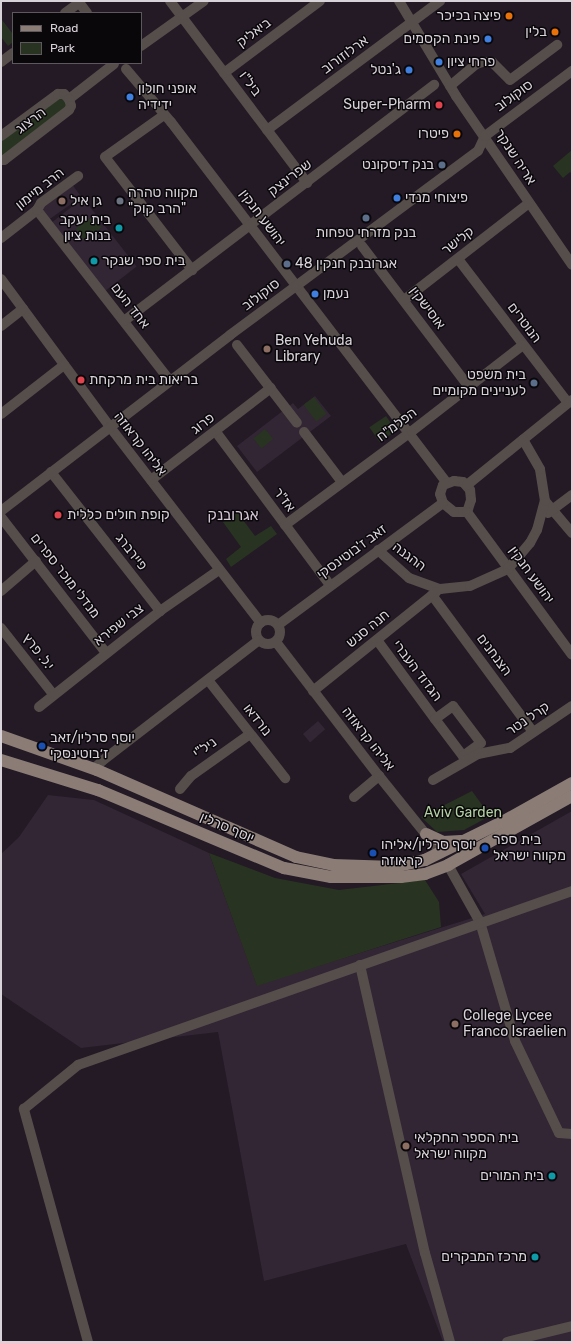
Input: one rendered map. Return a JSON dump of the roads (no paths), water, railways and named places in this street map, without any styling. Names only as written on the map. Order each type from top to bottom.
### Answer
[{"type":"main road","name":"יוסף סרלין","points":[[1,736],[80,765],[99,766],[296,857],[333,865],[394,867],[425,860],[466,840],[572,783]]},
{"type":"main road","name":"יוסף סרלין","points":[[1,760],[98,790],[284,868],[331,877],[401,877],[425,874],[448,865],[572,796]]},
{"type":"main road","points":[[98,790],[99,766]]},
{"type":"main road","points":[[426,834],[443,842],[466,840]]},
{"type":"main road","points":[[441,853],[448,865]]},
{"type":"street","name":"ביל\"ו","points":[[170,1],[307,183]]},
{"type":"street","points":[[142,45],[204,1]]},
{"type":"street","name":"ביאליק","points":[[224,73],[320,1]]},
{"type":"street","name":"אריה שנקר","points":[[399,1],[413,22],[450,86],[485,136],[528,203],[572,265]]},
{"type":"street","name":"ארלוזורוב","points":[[267,130],[440,1]]},
{"type":"street","points":[[66,12],[81,2]]},
{"type":"street","points":[[81,2],[86,12]]},
{"type":"street","points":[[81,2],[94,12]]},
{"type":"street","points":[[450,86],[476,64],[482,62],[492,62],[510,80],[557,45]]},
{"type":"street","points":[[1,62],[12,54]]},
{"type":"street","points":[[68,99],[114,64],[119,68],[130,66]]},
{"type":"street","name":"יהושע חנקין","points":[[130,66],[164,115],[171,122],[447,483]]},
{"type":"street","name":"יהושע חנקין","points":[[130,66],[167,112],[171,122]]},
{"type":"street","name":"סוקולוב","points":[[1,511],[296,286],[478,151],[485,136],[572,71]]},
{"type":"street","name":"שפרינצק","points":[[124,321],[434,85]]},
{"type":"street","name":"הרצוג","points":[[1,136],[58,94],[64,94],[68,99],[71,106],[69,110],[4,160],[1,160]]},
{"type":"street","points":[[164,115],[106,157],[192,270]]},
{"type":"street","name":"הרב מיימון","points":[[1,238],[38,210],[41,203],[78,176]]},
{"type":"street","name":"קלישר","points":[[404,300],[528,203]]},
{"type":"street","name":"אחד העם","points":[[38,210],[170,382]]},
{"type":"street","name":"אוסישקין","points":[[362,246],[468,387]]},
{"type":"street","name":"הנוטרים","points":[[458,258],[523,345],[570,402]]},
{"type":"street","name":"אליהו קראוזה","points":[[1,279],[110,427],[261,623]]},
{"type":"street","points":[[1,326],[23,309]]},
{"type":"street","points":[[237,345],[297,423]]},
{"type":"street","name":"הפלמ\"ח","points":[[285,525],[409,434],[523,345]]},
{"type":"street","points":[[1,414],[64,365]]},
{"type":"street","name":"פרוג","points":[[151,480],[216,432],[271,388]]},
{"type":"street","points":[[467,485],[570,402]]},
{"type":"street","name":"אז\"ר","points":[[216,432],[330,585]]},
{"type":"street","points":[[304,432],[342,482]]},
{"type":"street","name":"ההגנה","points":[[378,550],[409,578],[436,592],[470,586],[508,569],[530,543],[541,518],[545,500],[540,469],[523,440]]},
{"type":"street","name":"פיירברג","points":[[51,472],[160,611]]},
{"type":"street","points":[[458,481],[467,485],[471,495],[470,506],[467,512],[454,512],[443,503],[441,489],[447,483],[458,481]]},
{"type":"street","points":[[541,518],[572,495]]},
{"type":"street","points":[[545,500],[572,533]]},
{"type":"street","name":"זאב ז'בוטינסקי","points":[[278,625],[330,585],[443,503]]},
{"type":"street","name":"יהושע חנקין","points":[[467,512],[572,655]]},
{"type":"street","name":"מנדלי מוכר ספרים","points":[[1,517],[106,653]]},
{"type":"street","points":[[1,590],[36,561]]},
{"type":"street","name":"צבי שפירא","points":[[39,707],[53,694],[160,611],[219,570]]},
{"type":"street","name":"חנה סנש","points":[[313,691],[436,592]]},
{"type":"street","name":"הצנחנים","points":[[436,592],[533,732]]},
{"type":"street","points":[[272,621],[278,625],[280,636],[276,642],[265,644],[259,640],[256,633],[261,623],[272,621]]},
{"type":"street","name":"י.ל. פרץ","points":[[1,628],[53,694]]},
{"type":"street","points":[[99,766],[259,640]]},
{"type":"street","name":"הגדוד העברי","points":[[377,640],[435,719],[463,756],[481,743],[453,706],[435,719]]},
{"type":"street","name":"אליהו קראוזה","points":[[276,642],[378,776],[441,853]]},
{"type":"street","name":"נורדאו","points":[[208,680],[285,778]]},
{"type":"street","name":"קרל נטר","points":[[433,780],[478,754],[510,748],[572,706]]},
{"type":"street","name":"ניל\"י","points":[[180,789],[191,776],[250,734]]},
{"type":"street","points":[[354,797],[378,776]]},
{"type":"street","points":[[448,865],[480,922],[515,1041],[560,1133],[572,1134]]},
{"type":"street","points":[[88,1342],[24,1109],[78,1065],[480,922],[572,891]]},
{"type":"street","points":[[360,965],[425,1253],[450,1342]]},
{"type":"street","points":[[507,1342],[572,1326]]},
{"type":"place","name":"פיצה בכיכר","points":[[509,16]]},
{"type":"place","name":"בלין","points":[[555,32]]},
{"type":"place","name":"פינת הקסמים","points":[[488,39]]},
{"type":"place","name":"פרחי ציון","points":[[439,62]]},
{"type":"place","name":"ג'נטל","points":[[409,70]]},
{"type":"place","name":"אופני חולון ידידיה","points":[[130,97]]},
{"type":"place","name":"Super-Pharm","points":[[439,105]]},
{"type":"place","name":"פיטרו","points":[[457,134]]},
{"type":"place","name":"בנק דיסקונט","points":[[442,165]]},
{"type":"place","name":"פיצוחי מנדי","points":[[397,198]]},
{"type":"place","name":"גן איל","points":[[62,201]]},
{"type":"place","name":"מקווה טהרה \"הרב קוק\"","points":[[120,201]]},
{"type":"place","name":"בנק מזרחי טפחות","points":[[366,218]]},
{"type":"place","name":"בית יעקב בנות ציון","points":[[119,228]]},
{"type":"place","name":"בית ספר שנקר","points":[[94,261]]},
{"type":"place","name":"אגרובנק חנקין 48","points":[[287,264]]},
{"type":"place","name":"נעמן","points":[[315,294]]},
{"type":"place","name":"Ben Yehuda Library","points":[[267,349]]},
{"type":"place","name":"בריאות בית מרקחת","points":[[81,380]]},
{"type":"place","name":"בית משפט לעניינים מקומיים","points":[[534,383]]},
{"type":"place","name":"קופת חולים כללית","points":[[58,515]]},
{"type":"place","name":"יוסף סרלין/זאב ז׳בוטינסקי","points":[[42,746]]},
{"type":"place","name":"בית ספר מקווה ישראל","points":[[485,848]]},
{"type":"place","name":"יוסף סרלין/אליהו קראוזה","points":[[373,853]]},
{"type":"place","name":"College Lycee Franco Israelien","points":[[455,1024]]},
{"type":"place","name":"בית הספר החקלאי מקווה ישראל","points":[[406,1146]]},
{"type":"place","name":"בית המורים","points":[[552,1176]]},
{"type":"place","name":"מרכז המבקרים","points":[[535,1257]]},
{"type":"district","name":"אגרובנק","points":[[233,516]]},
{"type":"park label","name":"Aviv Garden","points":[[463,813]]}]
